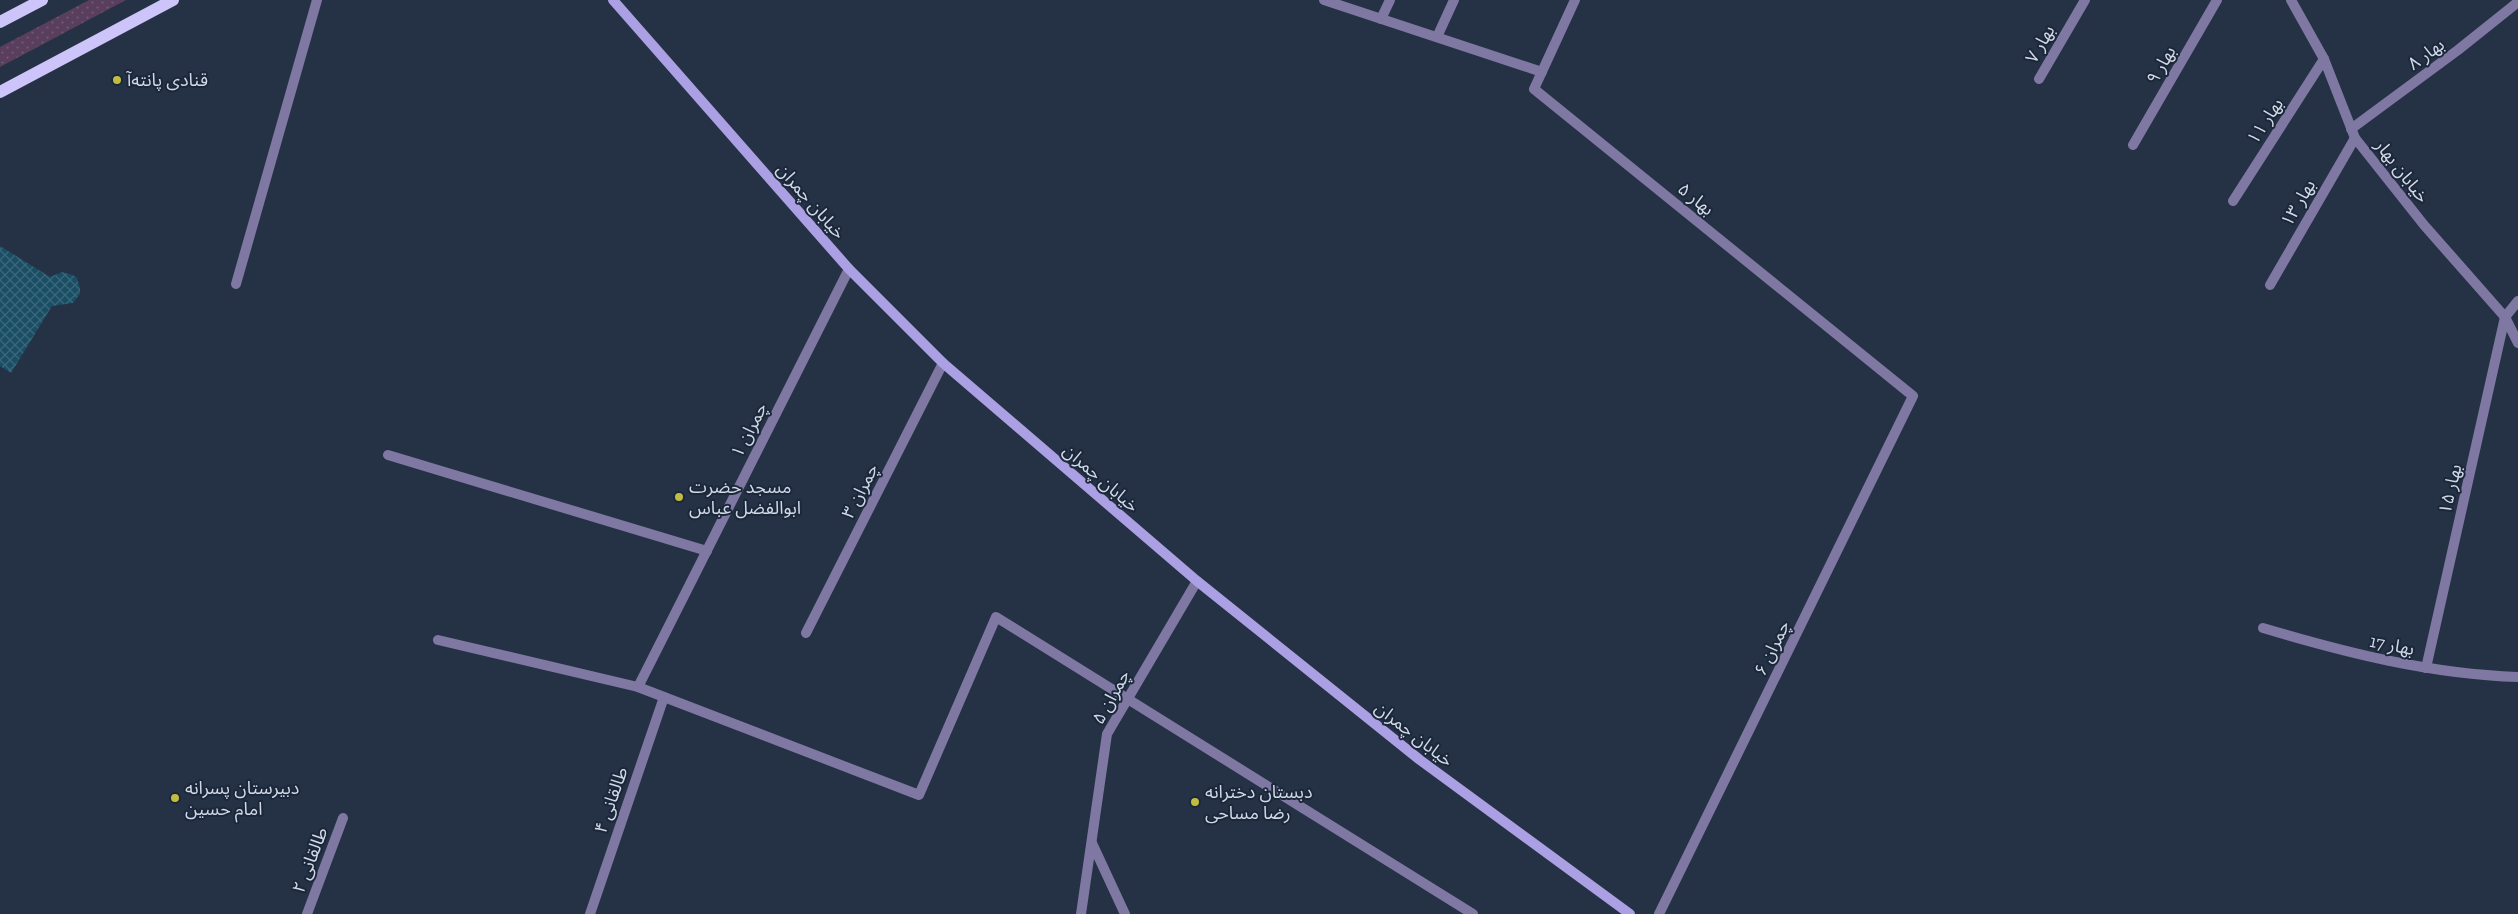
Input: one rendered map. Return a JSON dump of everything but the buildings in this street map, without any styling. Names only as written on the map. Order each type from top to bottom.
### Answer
[{"type":"main road","points":[[0,92],[173,0]]},
{"type":"main road","name":"خیابان چمران","points":[[613,0],[849,269],[943,363],[1197,581],[1420,760],[1630,914]]},
{"type":"main road","points":[[0,22],[38,1]]},
{"type":"street","points":[[236,284],[317,0]]},
{"type":"street","points":[[1324,0],[1542,72]]},
{"type":"street","points":[[1381,19],[1390,0]]},
{"type":"street","points":[[1437,37],[1454,0]]},
{"type":"street","name":"بهار ۵","points":[[1575,0],[1534,89],[1913,396]]},
{"type":"street","name":"بهار ۷","points":[[2039,79],[2085,0]]},
{"type":"street","name":"بهار ۹","points":[[2133,145],[2217,0]]},
{"type":"street","name":"خیابان بهار","points":[[2291,0],[2324,59],[2353,133],[2424,225],[2505,317],[2518,343]]},
{"type":"street","name":"بهار ۸","points":[[2353,133],[2518,2]]},
{"type":"street","name":"بهار ۱۱","points":[[2233,201],[2324,59]]},
{"type":"street","name":"بهار ۱۳","points":[[2270,285],[2353,133]]},
{"type":"street","name":"چمران ۱","points":[[638,687],[849,269]]},
{"type":"street","points":[[2505,317],[2518,301]]},
{"type":"street","name":"بهار ۱۵","points":[[2426,668],[2505,317]]},
{"type":"street","name":"چمران ۳","points":[[806,633],[943,363]]},
{"type":"street","name":"چمران ۶","points":[[1659,914],[1913,396]]},
{"type":"street","points":[[388,455],[707,551]]},
{"type":"street","name":"چمران ۵","points":[[1081,914],[1107,734],[1197,581]]},
{"type":"street","points":[[438,640],[638,687],[919,795],[996,617],[1474,914]]},
{"type":"street","name":"بهار 17","points":[[2263,628],[2344,652],[2426,668],[2518,677]]},
{"type":"street","name":"طالقانی ۴","points":[[590,914],[664,697]]},
{"type":"street","name":"طالقانی ۲","points":[[307,914],[344,818]]},
{"type":"street","points":[[1092,842],[1125,914]]},
{"type":"shaded area","points":[[89,0],[126,0],[0,67],[0,47]]},
{"type":"place","name":"قنادی پانته‌آ","points":[[117,80]]},
{"type":"place","name":"مسجد حضرت ابوالفضل عباس","points":[[679,497]]},
{"type":"place","name":"دبیرستان پسرانه امام حسین","points":[[175,798]]},
{"type":"place","name":"دبستان دخترانه رضا مساحی","points":[[1195,802]]}]
